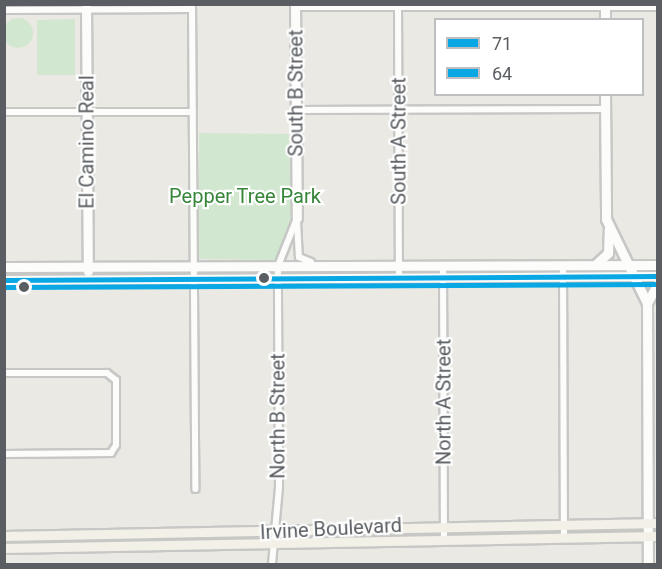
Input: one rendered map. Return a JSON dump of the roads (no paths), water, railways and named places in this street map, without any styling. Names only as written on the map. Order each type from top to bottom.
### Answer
[{"type":"main road","name":"South B Street","points":[[295,6],[297,218]]},
{"type":"main road","name":"El Camino Real","points":[[86,7],[88,280]]},
{"type":"main road","points":[[592,265],[607,256],[609,227],[605,96]]},
{"type":"main road","points":[[609,227],[637,277],[647,303],[653,523],[648,564]]},
{"type":"main road","points":[[4,267],[657,265]]},
{"type":"main road","points":[[4,280],[657,276]]},
{"type":"main road","points":[[647,303],[657,283]]},
{"type":"main road","name":"Irvine Boulevard","points":[[4,536],[272,534],[444,524],[653,523]]},
{"type":"main road","points":[[158,535],[158,547]]},
{"type":"main road","name":"Irvine Boulevard","points":[[4,549],[272,546],[444,538],[653,536]]},
{"type":"street","points":[[295,6],[657,7]]},
{"type":"street","name":"South A Street","points":[[398,6],[399,278]]},
{"type":"street","points":[[4,9],[192,7],[195,489]]},
{"type":"street","points":[[295,110],[606,110]]},
{"type":"street","points":[[4,112],[194,112]]},
{"type":"street","name":"South B Street","points":[[297,218],[299,257],[336,266]]},
{"type":"street","name":"South B Street","points":[[278,266],[297,218]]},
{"type":"street","points":[[563,265],[564,537]]},
{"type":"street","name":"North B Street","points":[[272,564],[272,534],[279,487],[278,266]]},
{"type":"street","name":"North A Street","points":[[443,266],[444,538]]},
{"type":"street","points":[[4,373],[107,373],[116,380],[115,450],[4,454]]},
{"type":"park label","name":"Pepper Tree Park","points":[[245,196]]}]
